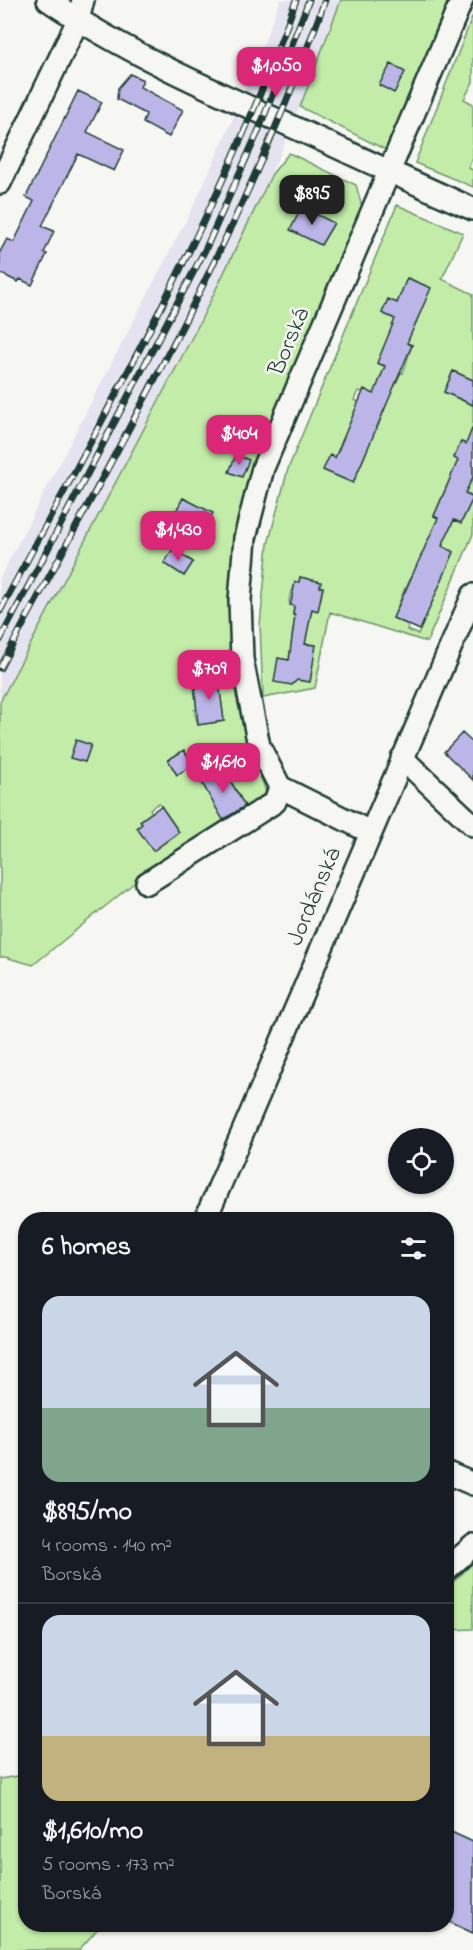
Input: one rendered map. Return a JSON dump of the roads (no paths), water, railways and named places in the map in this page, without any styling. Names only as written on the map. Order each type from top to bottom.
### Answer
[{"type":"street","points":[[48,0],[81,10],[174,72],[390,173],[473,209]]},
{"type":"street","name":"Borská","points":[[280,787],[259,746],[242,659],[240,600],[245,538],[263,468],[462,0]]},
{"type":"street","points":[[0,183],[81,10]]},
{"type":"street","name":"Jordánská","points":[[208,1212],[473,595]]},
{"type":"street","points":[[402,758],[473,825]]},
{"type":"street","points":[[147,883],[275,802],[280,787],[370,832]]},
{"type":"street","points":[[454,1476],[473,1484]]},
{"type":"street","points":[[454,1563],[473,1546]]},
{"type":"railway","points":[[0,611],[160,310],[197,234],[233,157],[296,0]]},
{"type":"railway","points":[[0,640],[206,248],[258,132],[309,0]]},
{"type":"railway","points":[[0,668],[132,423],[217,257],[292,87],[325,0]]}]
